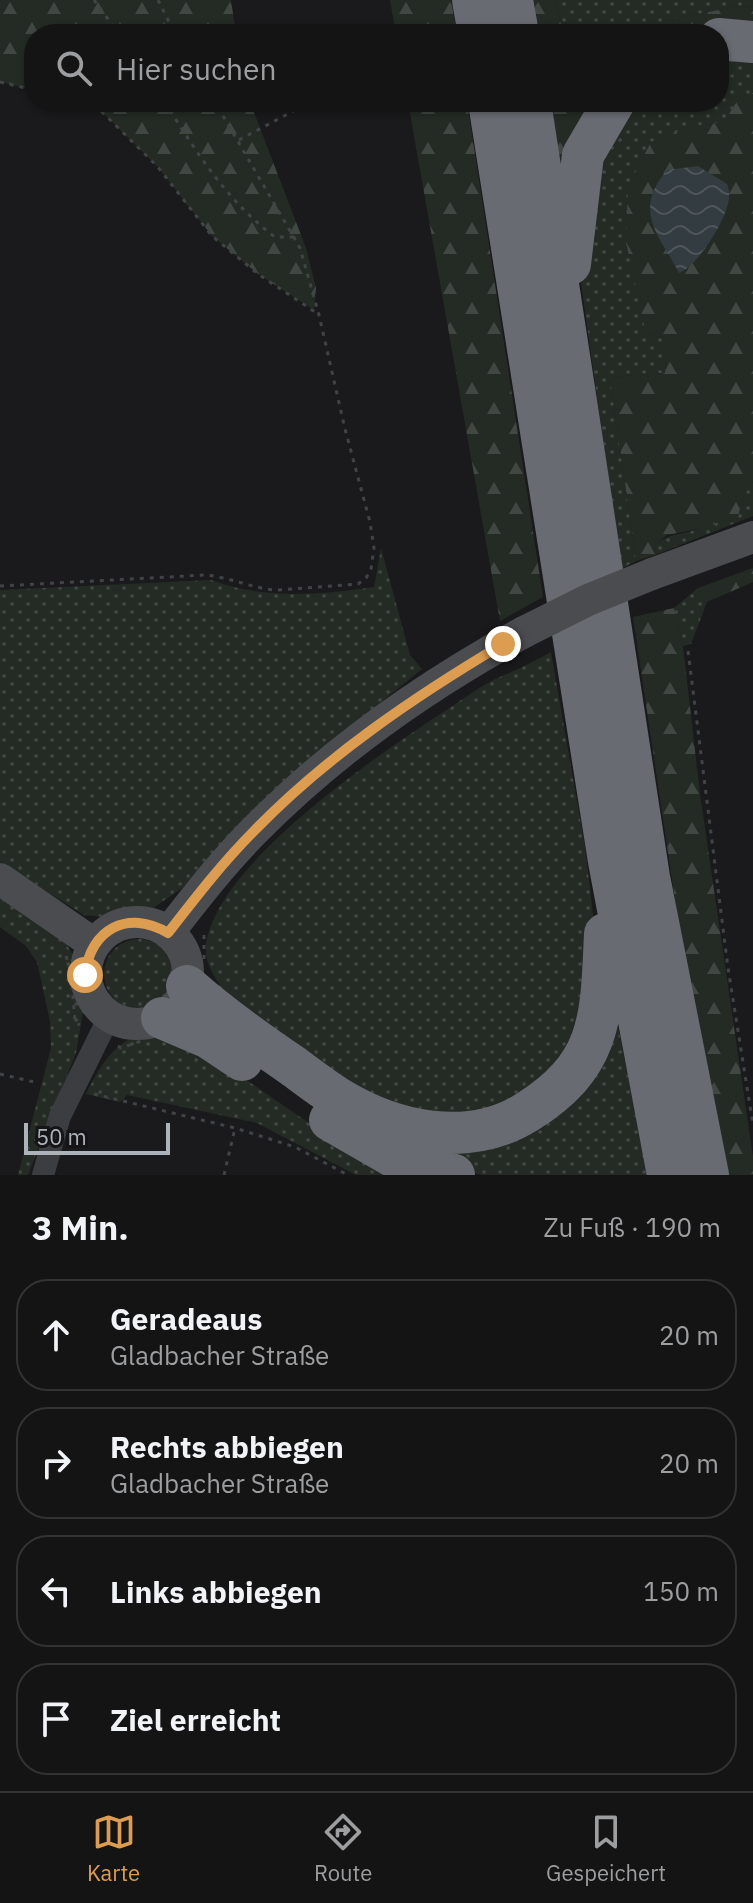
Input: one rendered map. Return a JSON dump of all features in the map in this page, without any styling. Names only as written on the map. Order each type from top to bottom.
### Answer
[{"type":"highway","points":[[473,0],[477,24]]},
{"type":"highway","points":[[512,0],[516,24]]},
{"type":"highway","points":[[729,40],[753,42]]},
{"type":"highway","points":[[491,112],[609,861],[668,1175]]},
{"type":"highway","points":[[532,112],[649,877],[708,1175]]},
{"type":"highway","points":[[570,361],[570,252],[583,155],[608,112]]},
{"type":"highway","points":[[175,1001],[248,1036],[338,1098],[381,1119],[433,1133],[463,1133],[489,1128],[517,1118],[543,1102],[562,1086],[589,1047],[600,1018],[609,861]]},
{"type":"highway","points":[[175,1001],[209,1038],[359,1139],[396,1158],[454,1175]]},
{"type":"main road","points":[[168,933],[213,875],[291,795],[430,688],[524,632],[588,600],[753,537]]},
{"type":"main road","points":[[0,879],[94,944]]},
{"type":"main road","points":[[129,922],[156,926],[168,933],[179,943],[186,957],[188,972],[175,1001],[135,1025],[104,1026],[85,975],[87,959],[94,944],[103,934],[129,922]]},
{"type":"street","points":[[43,1175],[60,1116],[104,1026]]},
{"type":"path","points":[[94,0],[112,24]]},
{"type":"path","points":[[158,0],[170,24]]},
{"type":"path","points":[[0,82],[24,88]]},
{"type":"path","points":[[102,112],[157,166],[212,236],[258,274],[319,315]]},
{"type":"path","points":[[171,112],[237,206],[275,237],[294,237]]},
{"type":"path","points":[[0,586],[205,575],[235,579],[267,589],[358,584],[371,569],[374,548],[370,522],[300,248],[221,112]]},
{"type":"path","points":[[239,140],[291,112]]},
{"type":"path","points":[[688,651],[728,968],[753,1125]]},
{"type":"path","points":[[63,950],[69,962],[75,1022],[104,1026],[121,1048],[175,1001],[204,928]]},
{"type":"path","points":[[0,1074],[34,1082]]},
{"type":"path","points":[[73,1090],[235,1128],[295,1147],[348,1175]]},
{"type":"path","points":[[224,1175],[235,1128]]},
{"type":"green space","points":[[0,0],[231,0],[235,24],[24,24],[24,88],[0,82]]},
{"type":"green space","points":[[390,0],[451,0],[455,24],[394,24]]},
{"type":"green space","points":[[527,0],[555,0],[562,24],[532,24]]},
{"type":"green space","points":[[555,0],[753,0],[753,8],[739,6],[659,24],[562,24]]},
{"type":"green space","points":[[739,6],[753,8],[753,35],[729,35],[729,24],[659,24]]},
{"type":"green space","points":[[729,55],[753,56],[753,93],[740,97],[724,122],[691,127],[646,334],[667,339],[665,373],[610,377],[636,561],[621,569],[577,254],[605,130],[617,112],[729,112]]},
{"type":"green space","points":[[753,93],[753,482],[743,497],[738,516],[667,535],[654,545],[655,555],[636,561],[610,377],[665,373],[667,339],[646,334],[626,242],[628,186],[651,142],[691,127],[723,122],[740,97]]},
{"type":"green space","points":[[102,112],[254,112],[306,248],[316,288],[314,310],[258,274],[212,236],[157,166]]},
{"type":"green space","points":[[410,112],[469,112],[543,597],[500,621]]},
{"type":"green space","points":[[549,112],[591,112],[560,187]]},
{"type":"green space","points":[[753,482],[753,516],[655,555],[654,545],[659,541],[711,523],[735,503]]},
{"type":"green space","points":[[381,548],[410,655],[422,669],[326,747],[181,889],[150,910],[115,918],[84,915],[0,862],[0,590],[211,580],[272,593],[333,592],[374,587]]},
{"type":"green space","points":[[753,568],[753,582],[707,602],[698,588]]},
{"type":"green space","points":[[698,588],[707,602],[691,644],[683,646],[674,608]]},
{"type":"green space","points":[[674,608],[683,646],[700,794],[753,1157],[753,1175],[724,1175],[685,967],[633,617]]},
{"type":"green space","points":[[551,652],[585,847],[595,931],[595,978],[553,1078],[473,1119],[386,1108],[216,997],[219,984],[209,966],[206,945],[216,913],[238,880],[269,847],[343,783],[480,687]]},
{"type":"green space","points":[[0,890],[67,945],[78,963],[85,1000],[76,1053],[28,1175],[18,1175],[51,1048],[50,1021],[37,962],[26,946],[0,927]]},
{"type":"green space","points":[[146,939],[168,954],[174,974],[172,988],[164,999],[153,1007],[132,1009],[114,999],[106,988],[104,967],[114,949],[125,941]]},
{"type":"green space","points":[[613,1002],[648,1175],[482,1175],[410,1155],[334,1103],[498,1132]]},
{"type":"green space","points":[[151,1032],[200,1048],[344,1147],[403,1175],[356,1175],[257,1123],[127,1095],[120,1102],[86,1094],[97,1073],[119,1046]]},
{"type":"water","points":[[698,166],[727,184],[729,197],[711,240],[695,261],[679,273],[652,223],[651,198],[667,170]]},
{"type":"route","points":[[85,975],[87,959],[103,934],[129,922],[143,922],[168,933],[213,875],[291,795],[430,688],[503,644]]}]
